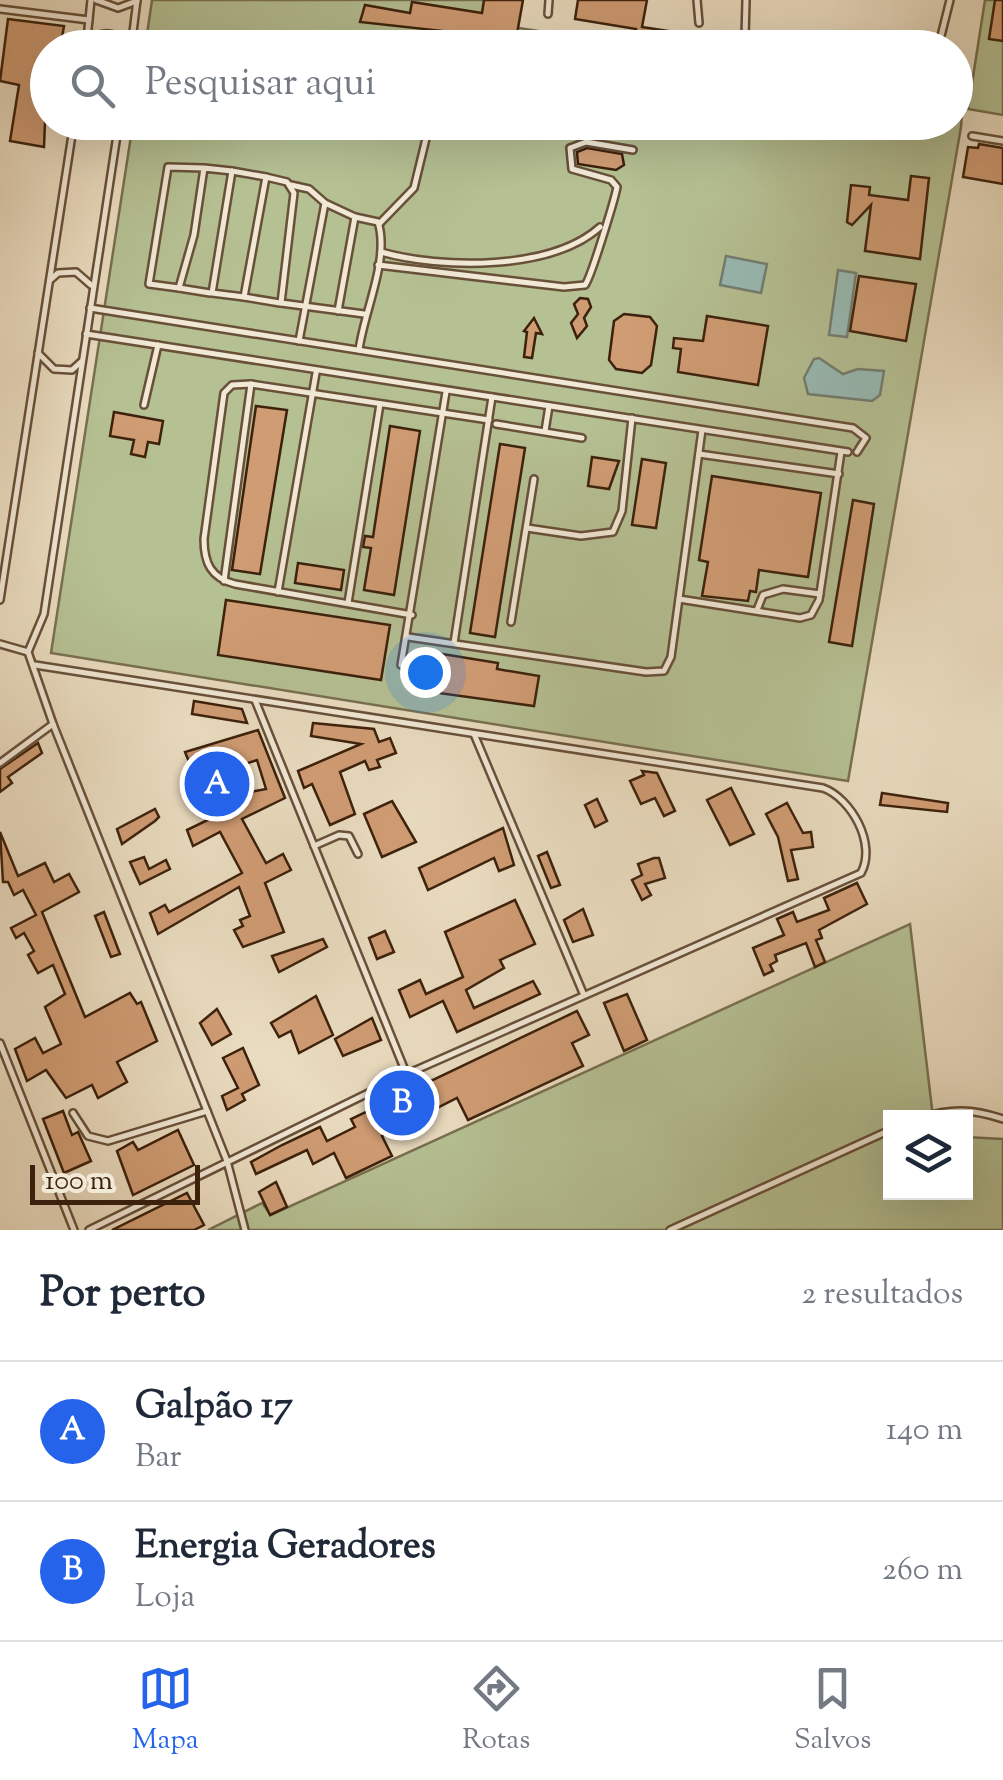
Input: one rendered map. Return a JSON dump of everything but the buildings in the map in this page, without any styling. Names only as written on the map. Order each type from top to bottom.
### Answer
[{"type":"lane","points":[[88,30],[94,0],[118,8],[137,0]]},
{"type":"lane","points":[[132,30],[137,0]]},
{"type":"lane","points":[[548,0],[548,14]]},
{"type":"lane","points":[[697,0],[699,23]]},
{"type":"lane","points":[[744,30],[746,0]]},
{"type":"lane","points":[[942,30],[950,0]]},
{"type":"lane","points":[[0,9],[89,20]]},
{"type":"lane","points":[[973,136],[1003,142]]},
{"type":"lane","points":[[0,600],[71,140]]},
{"type":"lane","points":[[28,652],[44,614],[116,140]]},
{"type":"lane","points":[[359,350],[380,252],[380,223],[414,188],[426,140]]},
{"type":"lane","points":[[378,264],[564,287],[585,285],[596,264],[602,225],[616,187],[611,180],[572,169],[570,148],[586,142],[633,150]]},
{"type":"lane","points":[[364,314],[149,284],[166,171],[172,165],[266,177],[309,190],[356,218],[380,223]]},
{"type":"lane","points":[[179,288],[194,235],[204,168]]},
{"type":"lane","points":[[212,293],[232,171]]},
{"type":"lane","points":[[244,297],[266,177]]},
{"type":"lane","points":[[280,303],[291,185]]},
{"type":"lane","points":[[299,341],[325,203]]},
{"type":"lane","points":[[338,311],[356,218]]},
{"type":"lane","points":[[380,252],[482,263],[562,248],[602,225]]},
{"type":"lane","points":[[401,255],[401,268]]},
{"type":"lane","points":[[482,263],[484,276]]},
{"type":"lane","points":[[48,281],[58,274],[76,272],[93,288]]},
{"type":"lane","points":[[90,308],[853,428],[866,438],[858,452]]},
{"type":"lane","points":[[86,334],[845,451],[818,608],[807,617],[679,599]]},
{"type":"lane","points":[[144,405],[158,345]]},
{"type":"lane","points":[[37,350],[54,369],[72,370],[82,361]]},
{"type":"lane","points":[[278,592],[316,372]]},
{"type":"lane","points":[[224,581],[250,384]]},
{"type":"lane","points":[[412,615],[224,581],[209,568],[204,538],[224,393],[232,385],[250,384],[489,420]]},
{"type":"lane","points":[[401,666],[446,391]]},
{"type":"lane","points":[[454,643],[492,397]]},
{"type":"lane","points":[[348,603],[380,404]]},
{"type":"lane","points":[[545,431],[549,406]]},
{"type":"lane","points":[[527,528],[581,536],[613,532],[622,511],[632,418]]},
{"type":"lane","points":[[496,424],[582,438]]},
{"type":"lane","points":[[408,637],[660,673],[671,657],[702,430]]},
{"type":"lane","points":[[700,454],[839,474]]},
{"type":"lane","points":[[511,622],[534,479]]},
{"type":"lane","points":[[758,610],[763,595],[777,589],[820,594]]},
{"type":"lane","points":[[0,632],[2,644],[28,652],[35,666],[53,724],[227,1161],[245,1230]]},
{"type":"lane","points":[[35,666],[823,788],[838,793],[860,829],[867,850],[861,872],[406,1074],[89,1230]]},
{"type":"lane","points":[[256,700],[406,1074]]},
{"type":"lane","points":[[0,763],[53,724]]},
{"type":"lane","points":[[474,734],[583,993]]},
{"type":"lane","points":[[314,846],[339,835],[348,836],[358,854]]},
{"type":"lane","points":[[0,1044],[74,1230]]},
{"type":"lane","points":[[73,1112],[88,1136],[108,1141],[206,1110]]},
{"type":"lane","points":[[973,1110],[1003,1119]]},
{"type":"lane","points":[[670,1230],[883,1133]]},
{"type":"green space","points":[[152,0],[489,0],[487,23],[532,30],[148,30]]},
{"type":"green space","points":[[985,0],[1003,0],[1003,115],[973,110],[973,77]]},
{"type":"green space","points":[[130,140],[959,140],[848,781],[51,653]]},
{"type":"green space","points":[[910,924],[932,1110],[883,1110],[883,1200],[973,1200],[973,1137],[1003,1139],[1003,1230],[208,1230],[262,1203],[271,1215]]},
{"type":"water","points":[[726,256],[767,264],[761,293],[720,285]]},
{"type":"water","points":[[838,270],[856,273],[847,337],[829,335]]},
{"type":"water","points":[[819,358],[843,374],[858,369],[884,371],[880,395],[872,401],[808,394],[804,378],[814,359]]},
{"type":"place","name":"Galpão 17","points":[[217,784]]},
{"type":"place","name":"Energia Geradores","points":[[402,1103]]}]
